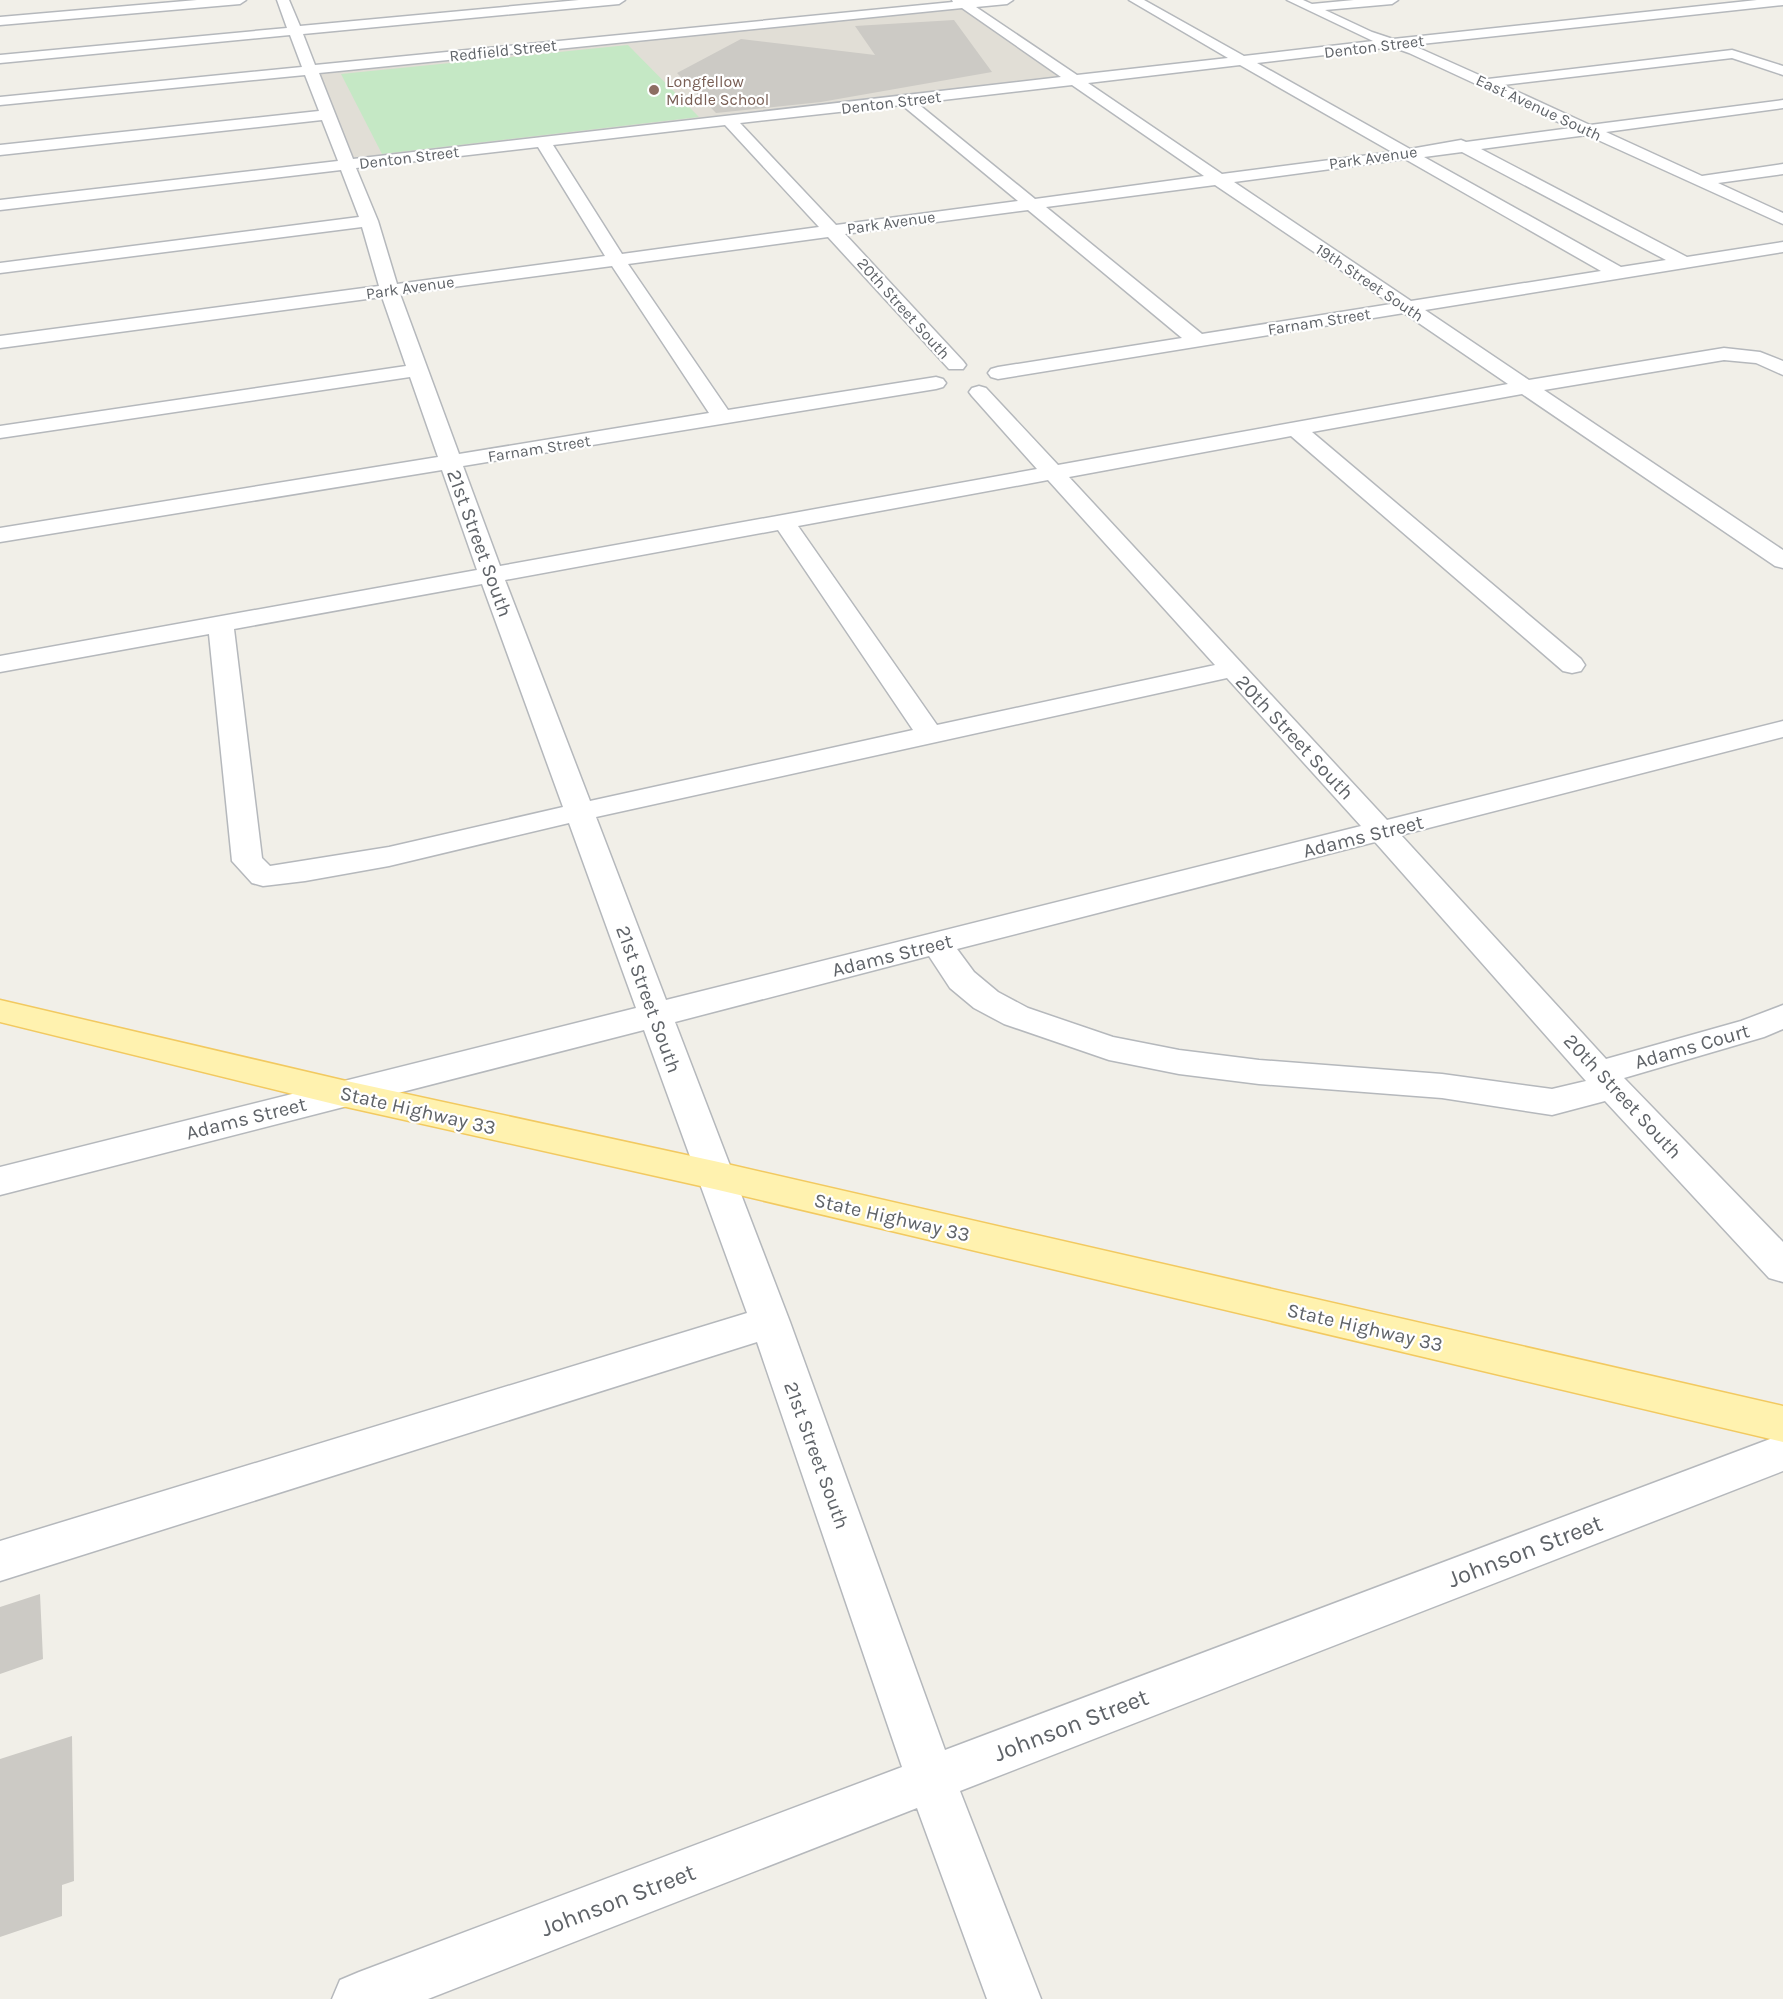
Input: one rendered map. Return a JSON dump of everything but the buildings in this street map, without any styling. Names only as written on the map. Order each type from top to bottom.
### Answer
[{"type":"main road","name":"State Highway 33","points":[[0,1011],[342,1093],[714,1175],[1783,1424]]},
{"type":"street","points":[[0,21],[240,0]]},
{"type":"street","name":"21st Street South","points":[[283,0],[369,221],[389,289],[491,575],[770,1322],[932,1779],[1014,1999]]},
{"type":"street","name":"Redfield Street","points":[[0,101],[962,2],[1007,0]]},
{"type":"street","points":[[1136,0],[1618,273]]},
{"type":"street","name":"East Avenue South","points":[[1293,0],[1367,35],[1414,50],[1783,219]]},
{"type":"street","points":[[1311,8],[1392,0]]},
{"type":"street","name":"Denton Street","points":[[0,205],[1393,43],[1783,1]]},
{"type":"street","points":[[0,59],[623,2]]},
{"type":"street","name":"19th Street South","points":[[962,2],[1218,179],[1783,561]]},
{"type":"street","points":[[641,21],[655,35]]},
{"type":"street","points":[[1487,84],[1732,54],[1783,71]]},
{"type":"street","points":[[905,100],[1197,340]]},
{"type":"street","name":"Park Avenue","points":[[0,342],[1586,128],[1783,104]]},
{"type":"street","points":[[0,150],[328,115]]},
{"type":"street","name":"20th Street South","points":[[729,120],[956,365]]},
{"type":"street","points":[[543,142],[616,260],[723,418]]},
{"type":"street","points":[[1461,145],[1684,263]]},
{"type":"street","points":[[1700,181],[1783,170]]},
{"type":"street","points":[[0,268],[369,221]]},
{"type":"street","name":"Farnam Street","points":[[988,383],[1197,340],[1783,247]]},
{"type":"street","points":[[0,664],[1294,428],[1724,354],[1760,358],[1783,369]]},
{"type":"street","points":[[956,365],[975,365],[988,383],[958,392],[936,383],[934,375],[939,370],[956,365]]},
{"type":"street","points":[[0,432],[418,370]]},
{"type":"street","name":"Farnam Street","points":[[0,536],[936,383]]},
{"type":"street","name":"20th Street South","points":[[988,383],[1052,472],[1606,1080],[1783,1267]]},
{"type":"street","points":[[1294,428],[1572,665]]},
{"type":"street","points":[[784,522],[930,735]]},
{"type":"street","points":[[221,623],[247,861],[263,876],[308,872],[350,864],[580,811],[1233,669]]},
{"type":"street","name":"Adams Street","points":[[0,1181],[1783,729]]},
{"type":"street","name":"Adams Court","points":[[938,944],[962,980],[986,1000],[1016,1016],[1110,1048],[1179,1062],[1259,1072],[1442,1086],[1552,1102],[1783,1016]]},
{"type":"street","points":[[0,1561],[770,1322]]},
{"type":"street","name":"Johnson Street","points":[[359,1999],[1783,1452]]},
{"type":"shaded area","name":"Longfellow Middle School","points":[[965,4],[1075,80],[347,164],[310,70]]},
{"type":"green space","points":[[628,45],[699,117],[382,154],[341,74]]},
{"type":"place","name":"Longfellow Middle School","points":[[654,90]]}]
